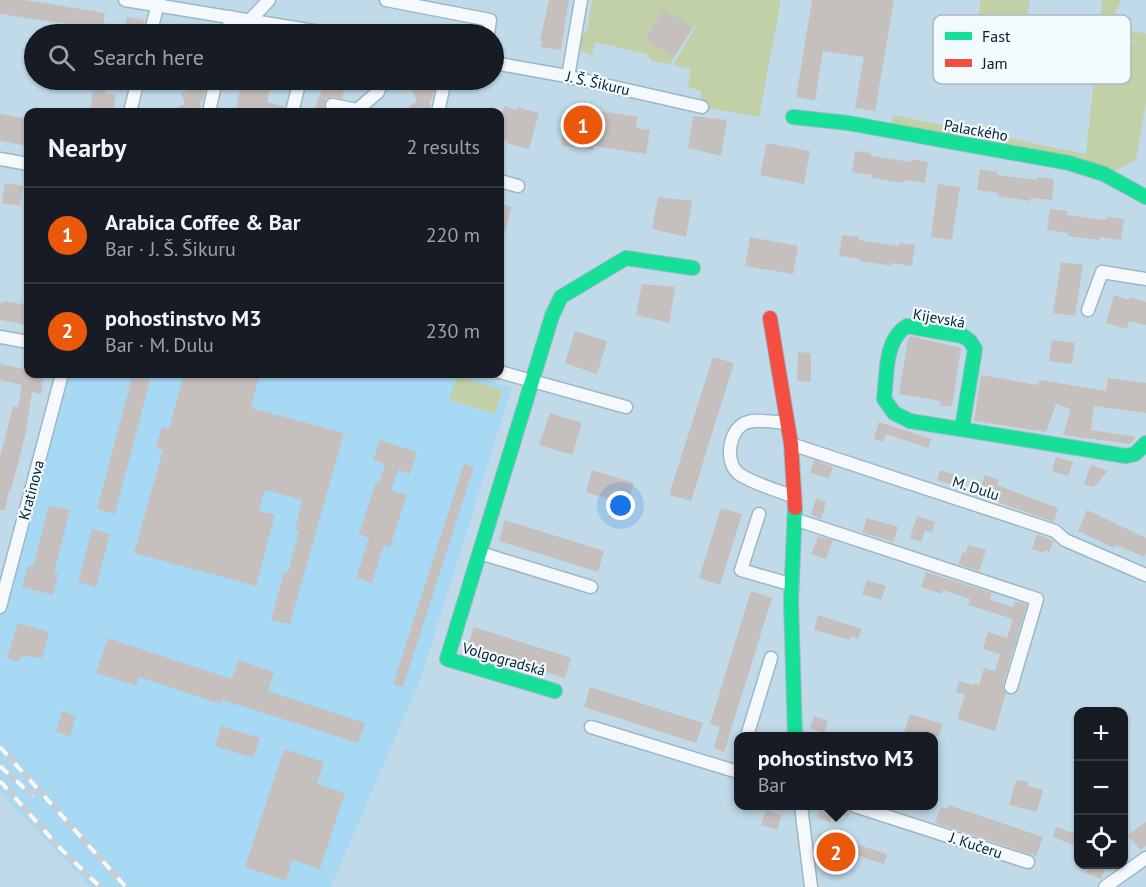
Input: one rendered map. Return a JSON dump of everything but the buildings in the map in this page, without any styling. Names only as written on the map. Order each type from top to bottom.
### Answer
[{"type":"street","points":[[125,0],[158,3],[269,24]]},
{"type":"street","points":[[250,20],[269,0]]},
{"type":"street","points":[[386,0],[490,20],[489,24]]},
{"type":"street","points":[[568,77],[581,0]]},
{"type":"street","points":[[153,24],[158,3]]},
{"type":"street","points":[[229,24],[231,17]]},
{"type":"street","name":"J. Š. Šikuru","points":[[504,65],[702,107]]},
{"type":"street","points":[[131,108],[136,90]]},
{"type":"street","points":[[210,108],[214,90]]},
{"type":"street","points":[[293,108],[298,90]]},
{"type":"street","points":[[359,108],[379,90]]},
{"type":"street","points":[[439,108],[443,90]]},
{"type":"street","points":[[332,105],[347,108]]},
{"type":"street","name":"Palackého","points":[[793,117],[848,123],[1069,163],[1104,174],[1146,197]]},
{"type":"street","points":[[0,159],[24,163]]},
{"type":"street","points":[[504,182],[518,186]]},
{"type":"street","name":"Volgogradská","points":[[555,691],[447,659],[552,316],[561,297],[626,258],[693,268]]},
{"type":"street","points":[[1088,310],[1102,272],[1146,279]]},
{"type":"street","points":[[770,318],[791,444],[795,497],[792,585],[795,732]]},
{"type":"street","name":"Kijevská","points":[[962,428],[975,349],[970,341],[963,336],[908,326],[898,331],[892,340],[885,399],[894,413],[910,421],[1126,456],[1135,454],[1146,443]]},
{"type":"street","points":[[0,337],[24,341]]},
{"type":"street","points":[[504,373],[626,407]]},
{"type":"street","name":"Kratinova","points":[[0,607],[61,378]]},
{"type":"street","points":[[786,423],[749,421],[739,426],[729,456],[740,475],[795,497]]},
{"type":"street","name":"M. Dulu","points":[[791,444],[1055,531],[1065,540],[1146,574]]},
{"type":"street","points":[[759,514],[741,570],[792,585]]},
{"type":"street","points":[[794,519],[1037,599],[1011,687]]},
{"type":"street","points":[[480,553],[591,587]]},
{"type":"street","points":[[748,732],[771,658]]},
{"type":"street","points":[[591,727],[734,767]]},
{"type":"street","points":[[801,810],[811,887]]},
{"type":"street","name":"J. Kučeru","points":[[867,810],[1028,862]]},
{"type":"street","points":[[1105,887],[1146,858]]},
{"type":"shaded area","points":[[68,378],[479,378],[512,387],[421,678],[331,887],[91,887],[0,793],[0,610]]},
{"type":"green space","points":[[592,0],[781,0],[759,117],[702,107],[701,91],[688,87],[691,69],[673,65],[695,28],[664,10],[645,39],[674,57],[670,64],[651,61],[647,54],[595,42],[592,56],[580,49],[578,41],[587,30]]},
{"type":"green space","points":[[981,0],[1030,0],[1027,15],[978,15]]},
{"type":"green space","points":[[1102,0],[1121,0],[1114,15],[1100,15]]},
{"type":"green space","points":[[1131,31],[1146,34],[1146,102],[1136,160],[1111,173],[891,128],[893,115],[1086,154],[1093,84],[1131,84],[1131,40],[1144,48],[1131,39]]},
{"type":"green space","points":[[456,378],[464,378],[503,390],[495,414],[449,400]]},
{"type":"railway","points":[[0,747],[126,887]]},
{"type":"railway","points":[[0,766],[33,796]]},
{"type":"railway","points":[[0,781],[59,847],[100,887]]},
{"type":"traffic: fast","points":[[793,117],[848,123],[1069,163],[1104,174],[1146,197]]},
{"type":"traffic: fast","points":[[555,691],[447,659],[552,316],[561,297],[626,258],[693,268]]},
{"type":"traffic: fast","points":[[962,428],[975,349],[963,336],[907,326],[894,340],[890,349],[884,399],[894,413],[910,421],[1126,456],[1135,454],[1146,443]]},
{"type":"traffic: fast","points":[[795,508],[791,601],[795,732]]},
{"type":"traffic: jam","points":[[770,318],[791,444],[795,508]]},
{"type":"place","name":"Arabica Coffee & Bar","points":[[583,125]]},
{"type":"place","name":"pohostinstvo M3","points":[[836,852]]}]
